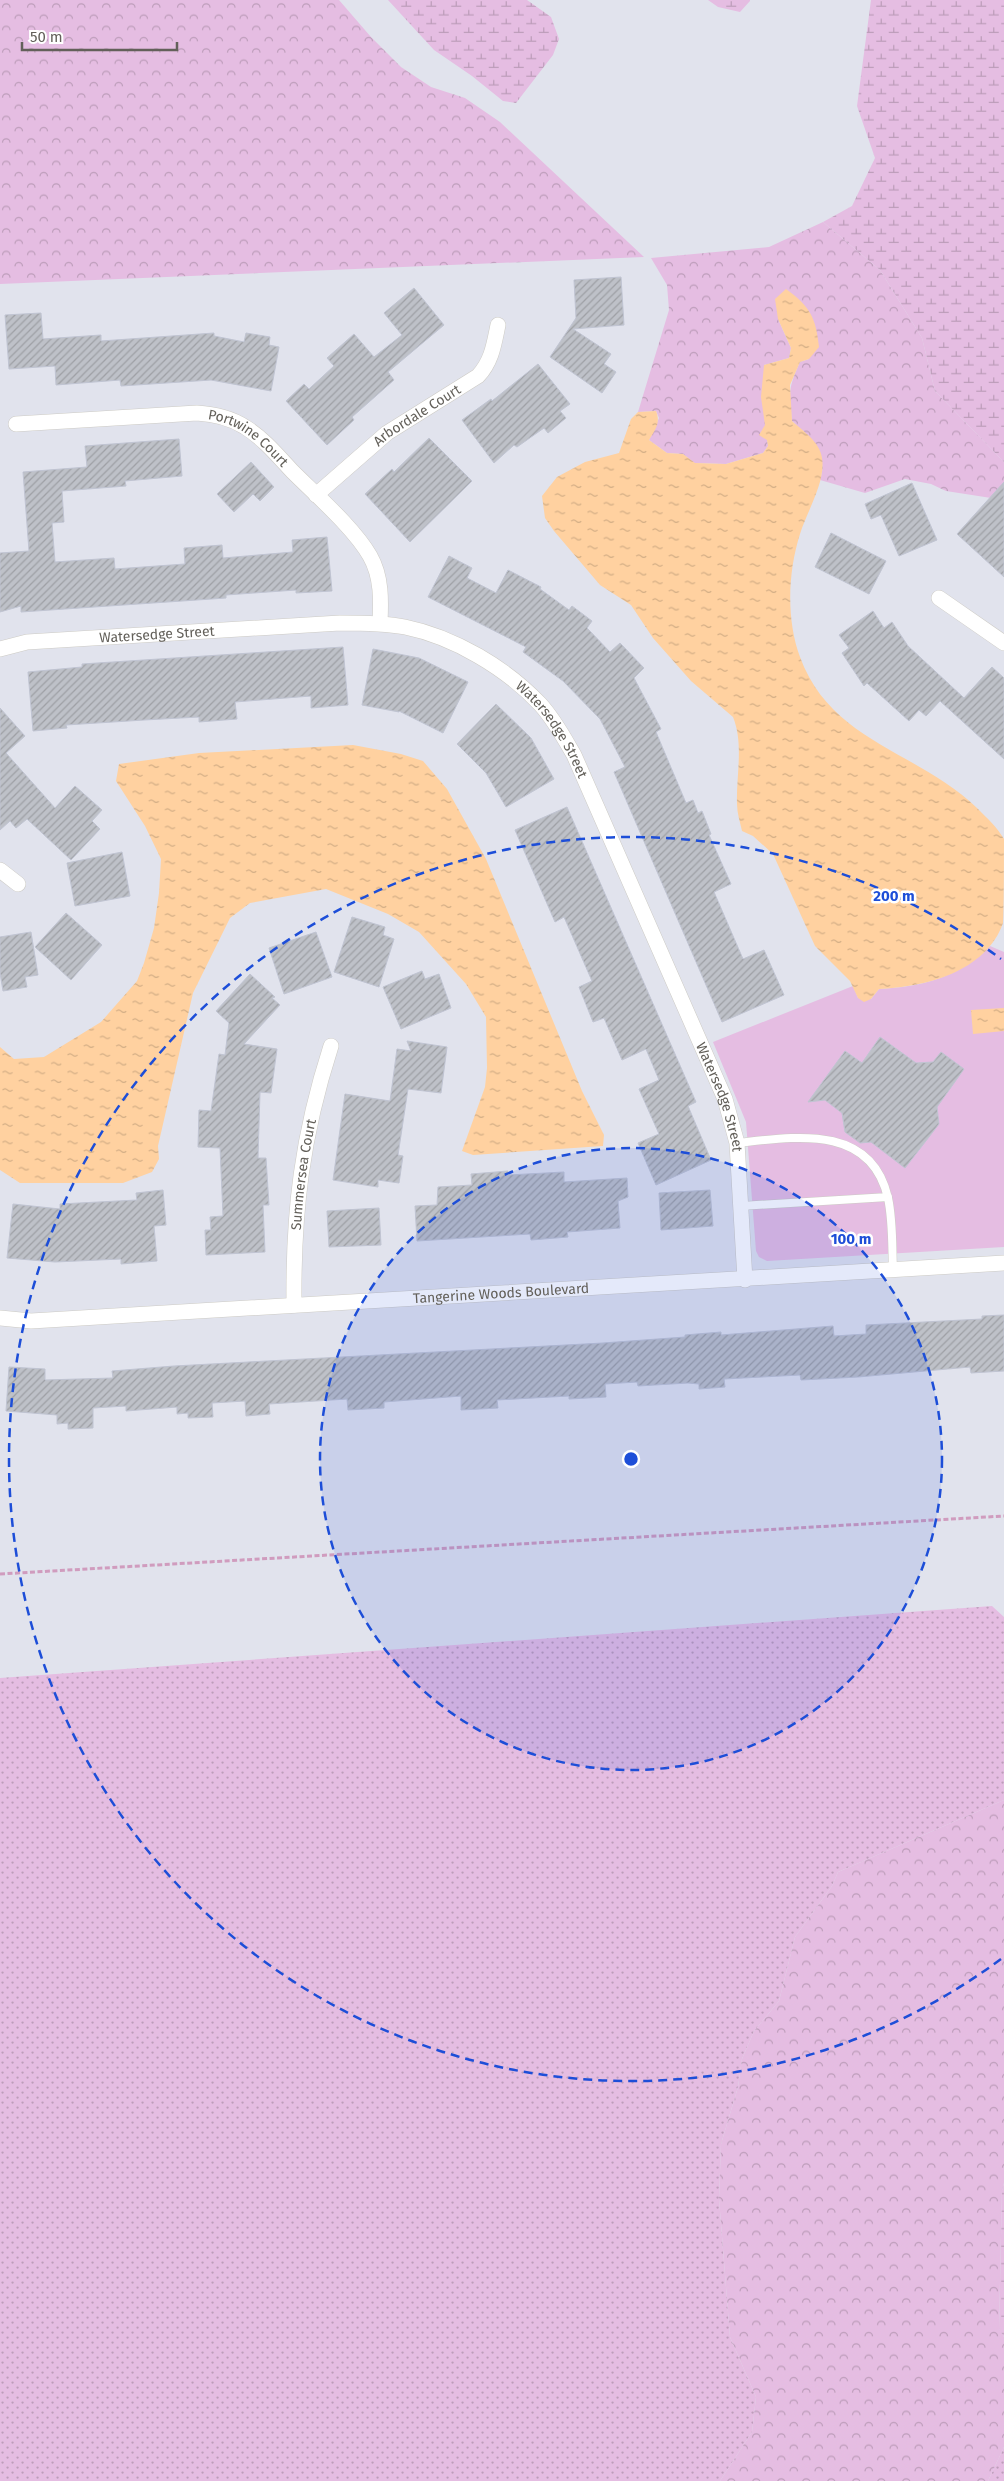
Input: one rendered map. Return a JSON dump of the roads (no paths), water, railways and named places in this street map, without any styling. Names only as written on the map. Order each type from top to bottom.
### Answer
[{"type":"street","name":"Arbordale Court","points":[[316,495],[387,433],[478,376],[486,368],[491,356],[498,324]]},
{"type":"street","name":"Portwine Court","points":[[16,424],[197,413],[225,418],[244,426],[258,436],[316,495],[360,542],[370,556],[378,575],[380,624]]},
{"type":"street","points":[[939,598],[1004,643]]},
{"type":"street","name":"Watersedge Street","points":[[0,649],[26,642],[340,624],[380,624],[431,634],[486,662],[517,683],[534,699],[558,729],[589,786],[725,1099],[737,1142],[745,1280]]},
{"type":"street","points":[[0,870],[18,884]]},
{"type":"street","name":"Summersea Court","points":[[294,1305],[294,1249],[299,1178],[316,1093],[331,1046]]},
{"type":"street","name":"Tangerine Woods Boulevard","points":[[0,1318],[31,1321],[745,1280],[1004,1263]]},
{"type":"lane","points":[[737,1142],[815,1137],[841,1143],[872,1163],[888,1197],[893,1270]]},
{"type":"lane","points":[[741,1206],[888,1197]]},
{"type":"water","points":[[786,289],[801,301],[814,320],[819,347],[809,359],[800,362],[790,385],[792,421],[810,437],[821,452],[822,458],[819,487],[800,534],[791,580],[792,627],[800,657],[814,686],[832,708],[854,727],[878,743],[929,772],[954,789],[984,815],[1004,839],[1003,923],[995,940],[983,954],[952,974],[915,985],[879,989],[871,999],[864,1002],[858,998],[850,981],[815,946],[773,854],[753,836],[742,831],[737,807],[739,749],[733,717],[691,681],[653,638],[631,605],[600,585],[545,518],[542,496],[557,477],[585,462],[619,453],[631,419],[638,412],[656,411],[658,423],[649,440],[667,453],[683,454],[695,463],[726,464],[763,453],[768,446],[767,440],[759,435],[765,425],[761,397],[764,365],[789,358],[791,348],[778,319],[775,299]]},
{"type":"water","points":[[353,745],[401,754],[423,761],[447,789],[486,859],[582,1091],[604,1135],[603,1146],[473,1155],[462,1151],[485,1087],[487,1068],[486,1017],[466,984],[419,932],[388,914],[326,889],[250,903],[230,918],[193,993],[158,1146],[159,1159],[152,1172],[123,1183],[20,1183],[0,1170],[0,1047],[14,1059],[44,1057],[101,1022],[137,981],[144,963],[154,928],[161,859],[145,826],[116,781],[119,764],[199,753]]},
{"type":"water","points":[[1004,1008],[1004,1031],[973,1034],[971,1010]]}]
